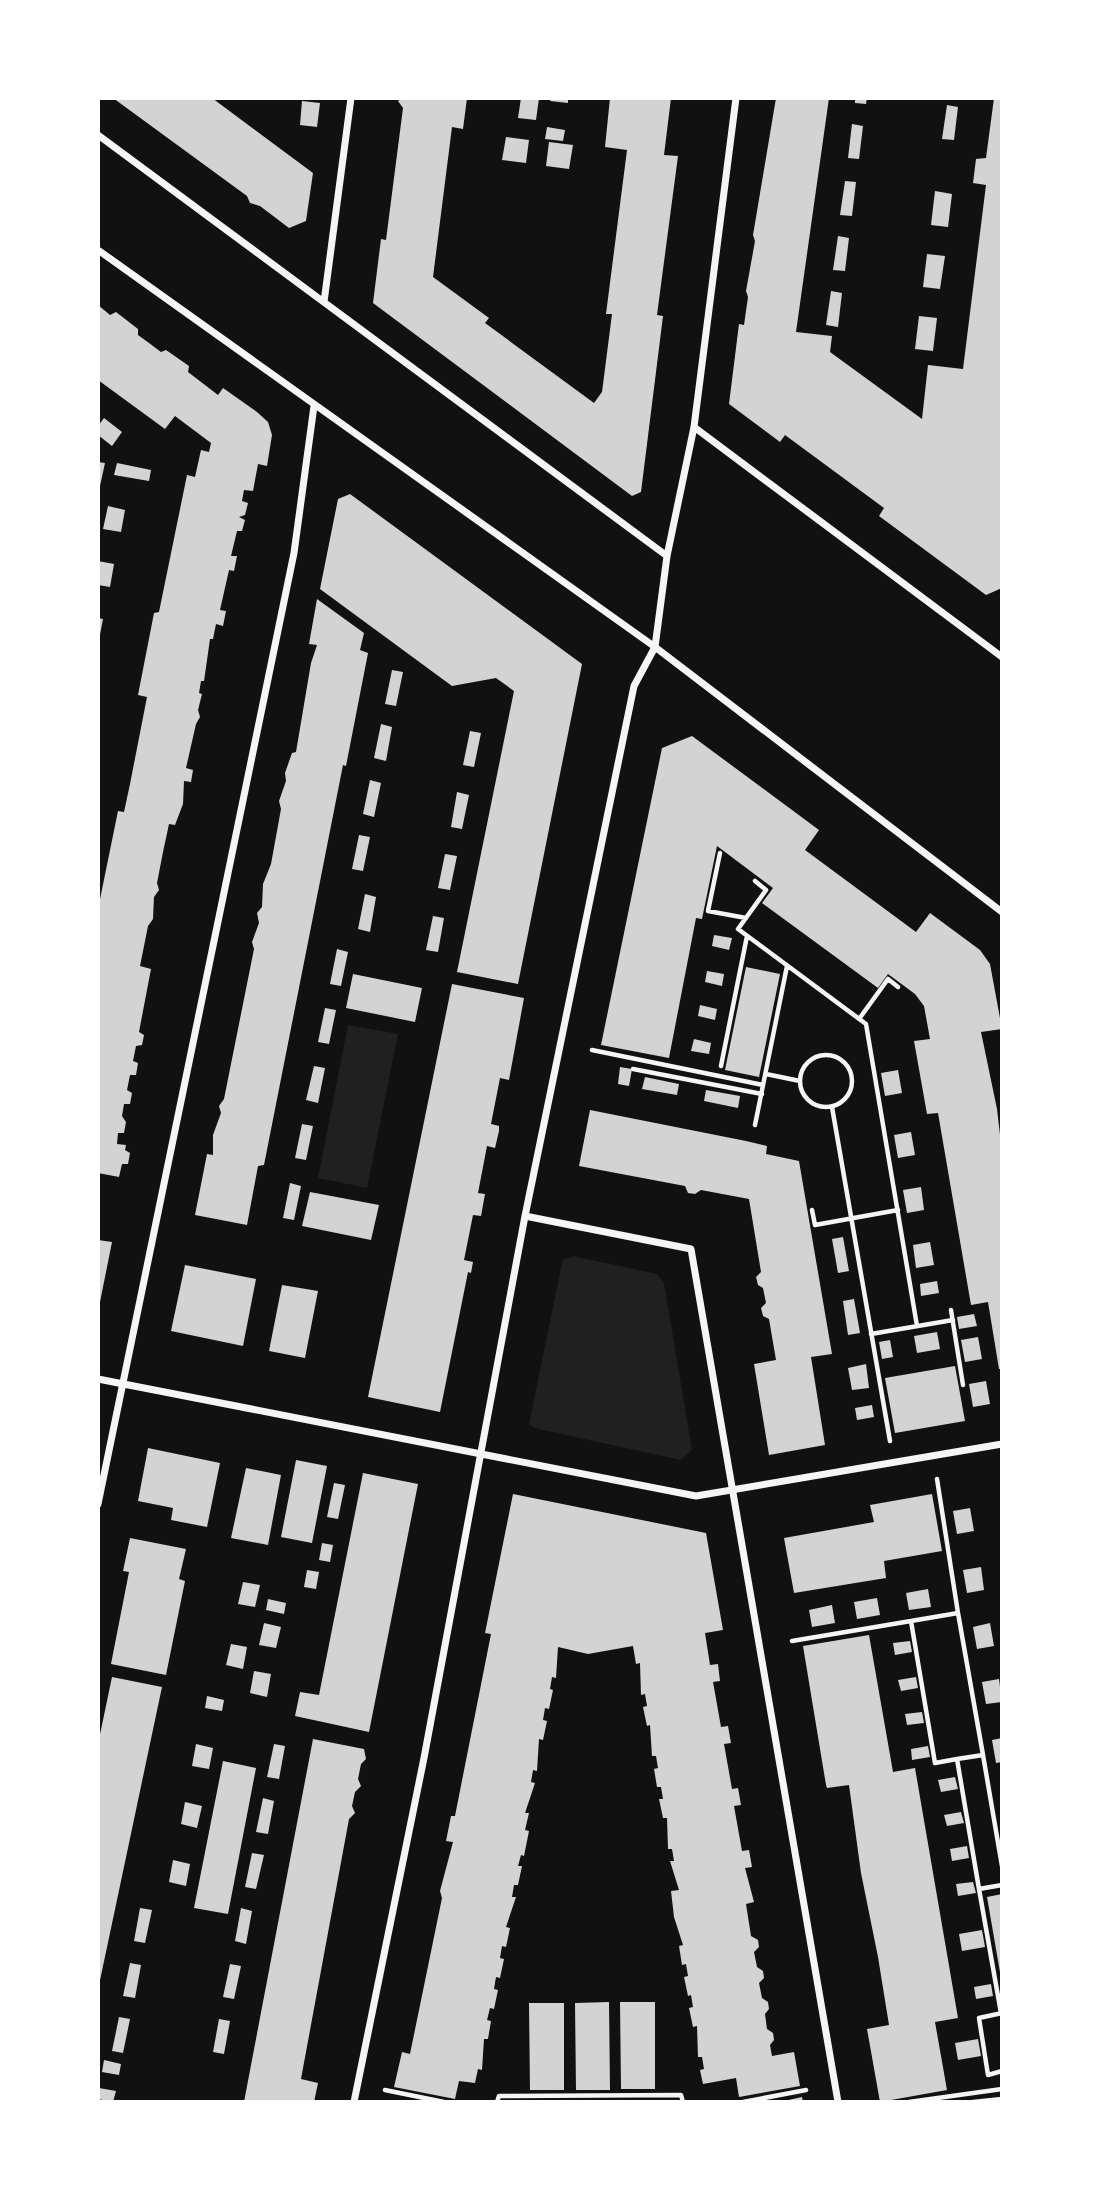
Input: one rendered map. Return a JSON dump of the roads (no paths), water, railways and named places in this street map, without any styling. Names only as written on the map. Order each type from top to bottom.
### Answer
[{"type":"street","points":[[324,302],[351,98]]},
{"type":"street","points":[[354,2102],[424,1758],[525,1216],[634,686],[654,647],[667,556],[694,427],[736,98]]},
{"type":"street","points":[[98,135],[667,556]]},
{"type":"street","points":[[98,250],[654,647],[1002,912]]},
{"type":"street","points":[[98,1504],[294,553],[314,406]]},
{"type":"street","points":[[694,427],[1002,657]]},
{"type":"street","points":[[525,1216],[691,1249],[838,2102]]},
{"type":"street","points":[[98,1379],[696,1496],[1002,1444]]}]
